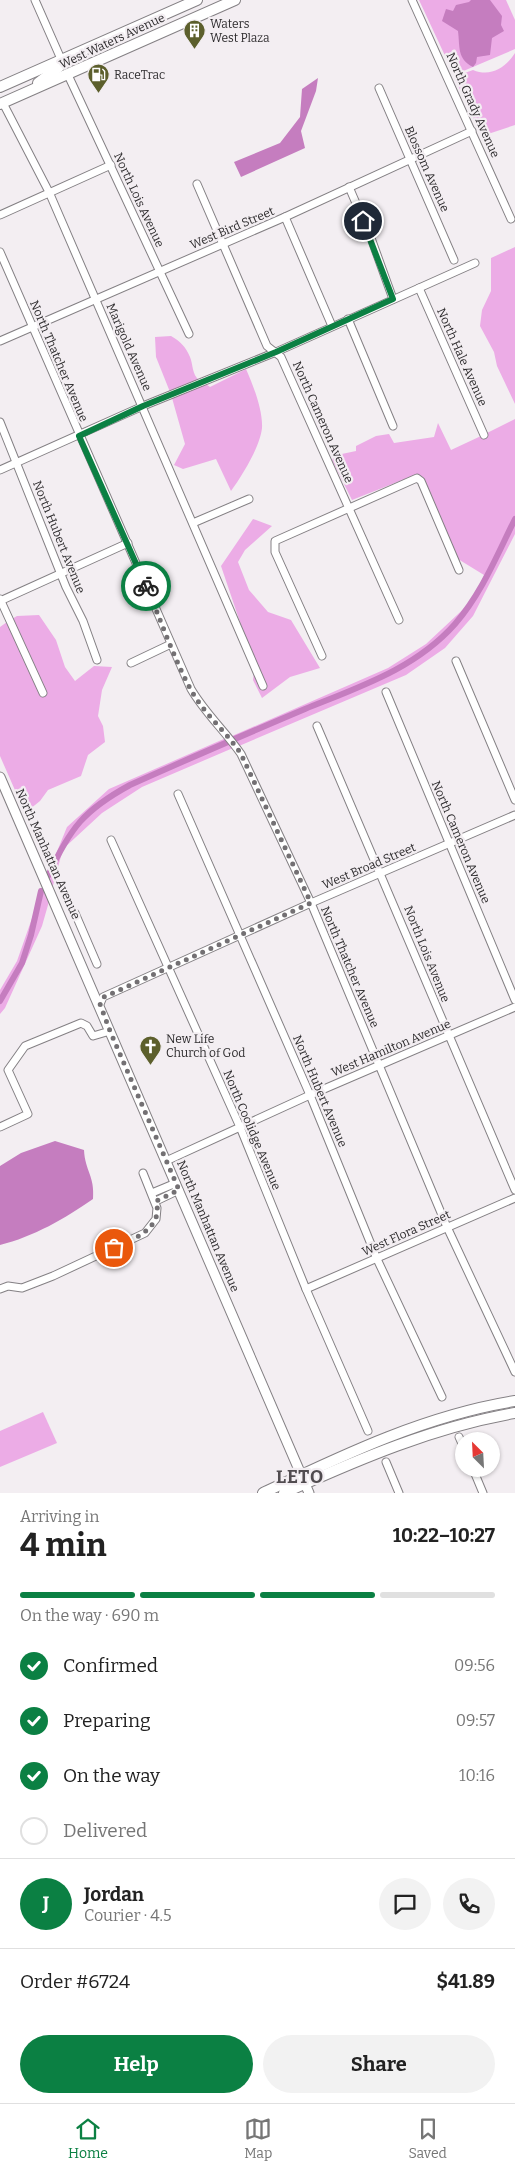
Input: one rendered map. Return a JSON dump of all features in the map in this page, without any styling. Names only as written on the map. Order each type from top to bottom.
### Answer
[{"type":"main road","name":"West Waters Avenue","points":[[0,87],[197,0]]},
{"type":"main road","name":"West Waters Avenue","points":[[1,103],[235,0]]},
{"type":"main road","points":[[19,96],[59,67],[61,59]]},
{"type":"main road","points":[[263,1493],[305,1484],[423,1423],[479,1407],[515,1401]]},
{"type":"main road","points":[[284,1493],[424,1435],[473,1421],[515,1413]]},
{"type":"street","points":[[35,0],[61,59]]},
{"type":"street","name":"North Grady Avenue","points":[[412,0],[511,219]]},
{"type":"street","name":"North Lois Avenue","points":[[68,75],[112,165],[189,334]]},
{"type":"street","name":"Blossom Avenue","points":[[379,88],[454,260]]},
{"type":"street","name":"Marigold Avenue","points":[[1,103],[49,192],[263,686]]},
{"type":"street","name":"West Bird Street","points":[[0,341],[95,298],[285,217],[472,131]]},
{"type":"street","points":[[0,215],[112,165]]},
{"type":"street","name":"North Cameron Avenue","points":[[197,184],[267,346],[282,357],[399,620]]},
{"type":"street","points":[[349,187],[371,238],[393,299]]},
{"type":"street","points":[[285,217],[332,326]]},
{"type":"street","name":"North Thatcher Avenue","points":[[0,252],[191,689],[204,711],[234,743],[247,766],[311,903],[381,1065],[447,1227],[515,1372]]},
{"type":"street","points":[[0,470],[143,406],[276,352],[475,263]]},
{"type":"street","name":"North Hale Avenue","points":[[419,288],[484,435]]},
{"type":"street","points":[[348,319],[393,426]]},
{"type":"street","name":"North Hubert Avenue","points":[[0,422],[97,660]]},
{"type":"street","points":[[322,656],[275,552],[274,541],[417,478],[422,481],[459,570]]},
{"type":"street","points":[[193,523],[249,499]]},
{"type":"street","points":[[43,693],[0,600],[128,543]]},
{"type":"street","points":[[132,663],[171,644]]},
{"type":"street","points":[[456,662],[515,800]]},
{"type":"street","name":"North Cameron Avenue","points":[[386,692],[515,1000]]},
{"type":"street","name":"North Lois Avenue","points":[[317,726],[515,1190]]},
{"type":"street","name":"North Manhattan Avenue","points":[[0,777],[100,1004],[305,1484]]},
{"type":"street","name":"North Hubert Avenue","points":[[178,794],[310,1095],[377,1259],[442,1397]]},
{"type":"street","name":"West Broad Street","points":[[100,1004],[104,997],[240,935],[515,815]]},
{"type":"street","name":"North Coolidge Avenue","points":[[111,840],[240,1127],[306,1289],[368,1431]]},
{"type":"street","points":[[74,913],[97,964]]},
{"type":"street","points":[[73,944],[86,938]]},
{"type":"street","name":"West Hamilton Avenue","points":[[166,1161],[310,1095],[515,1006]]},
{"type":"street","points":[[0,1127],[28,1114],[8,1070],[25,1046],[81,1023],[87,1026],[93,1036],[110,1031]]},
{"type":"street","points":[[0,1289],[8,1286],[22,1288],[145,1234],[156,1219],[156,1201],[143,1173]]},
{"type":"street","points":[[152,1193],[177,1186]]},
{"type":"street","points":[[156,1201],[177,1186]]},
{"type":"street","name":"West Flora Street","points":[[306,1289],[515,1198]]},
{"type":"street","points":[[386,1462],[399,1493]]},
{"type":"street","points":[[477,1478],[483,1493]]},
{"type":"shaded area","points":[[419,0],[506,0],[515,20],[515,49],[454,75]]},
{"type":"shaded area","points":[[471,0],[490,0],[502,16],[501,25],[504,31],[492,38],[490,55],[477,57],[473,67],[462,56],[459,47],[458,31],[442,21],[446,9],[453,11],[456,5]]},
{"type":"shaded area","points":[[515,53],[515,125],[482,136],[454,77],[473,70],[485,73],[497,70],[507,63]]},
{"type":"shaded area","points":[[318,78],[316,91],[301,131],[305,148],[241,177],[234,162],[280,143],[300,117],[302,89]]},
{"type":"shaded area","points":[[515,247],[515,404],[497,366],[494,352],[480,326],[482,310],[491,291],[491,258]]},
{"type":"shaded area","points":[[171,336],[187,350],[195,375],[199,380],[170,392],[156,357],[155,337]]},
{"type":"shaded area","points":[[246,369],[259,406],[262,428],[258,444],[231,491],[216,459],[183,469],[174,465],[185,444],[172,398],[206,384],[210,387]]},
{"type":"shaded area","points":[[515,419],[515,534],[473,616],[445,648],[406,675],[239,746],[232,736],[388,668],[426,644],[472,601],[484,575],[458,559],[423,477],[415,475],[352,500],[332,460],[337,455],[356,451],[356,446],[376,436],[389,434],[394,443],[434,437],[438,423],[451,450],[481,436],[483,439],[488,437],[487,433]]},
{"type":"shaded area","points":[[253,519],[272,526],[245,550],[238,562],[249,590],[268,612],[291,620],[320,668],[290,677],[262,698],[253,680],[254,672],[262,690],[267,688],[243,631],[221,566]]},
{"type":"shaded area","points":[[39,615],[56,640],[65,667],[75,681],[94,666],[112,667],[102,690],[98,716],[103,726],[105,742],[88,755],[81,776],[48,790],[40,801],[25,813],[0,756],[0,627],[7,622],[41,697],[47,695],[12,619],[17,616]]},
{"type":"shaded area","points":[[226,738],[233,748],[142,787],[102,813],[63,849],[52,889],[47,876],[67,827],[109,789]]},
{"type":"shaded area","points":[[44,884],[50,898],[42,926],[5,1008],[0,1014],[0,990],[17,961]]},
{"type":"shaded area","points":[[55,1141],[84,1150],[93,1185],[93,1199],[49,1226],[25,1237],[0,1245],[0,1166],[21,1153]]},
{"type":"shaded area","points":[[43,1412],[57,1443],[0,1467],[0,1431]]},
{"type":"waterway","points":[[48,876],[71,833],[90,812],[114,794],[195,756],[366,684],[404,665],[422,653],[439,640],[465,612],[488,573],[515,519]]},
{"type":"waterway","points":[[0,1001],[22,963],[31,935],[41,891]]},
{"type":"way so far","points":[[114,1248],[145,1234],[156,1219],[156,1201],[179,1190],[100,1004],[104,997],[311,903],[241,754],[216,722],[204,711],[191,689],[146,586]]},
{"type":"place","name":"Waters West Plaza","points":[[194,50]]},
{"type":"place","name":"RaceTrac","points":[[98,94]]},
{"type":"place","name":"New Life Church of God","points":[[150,1065]]},
{"type":"district","name":"LETO","points":[[300,1477]]},
{"type":"route","points":[[146,586],[79,436],[143,406],[276,352],[393,299],[363,221]]}]
